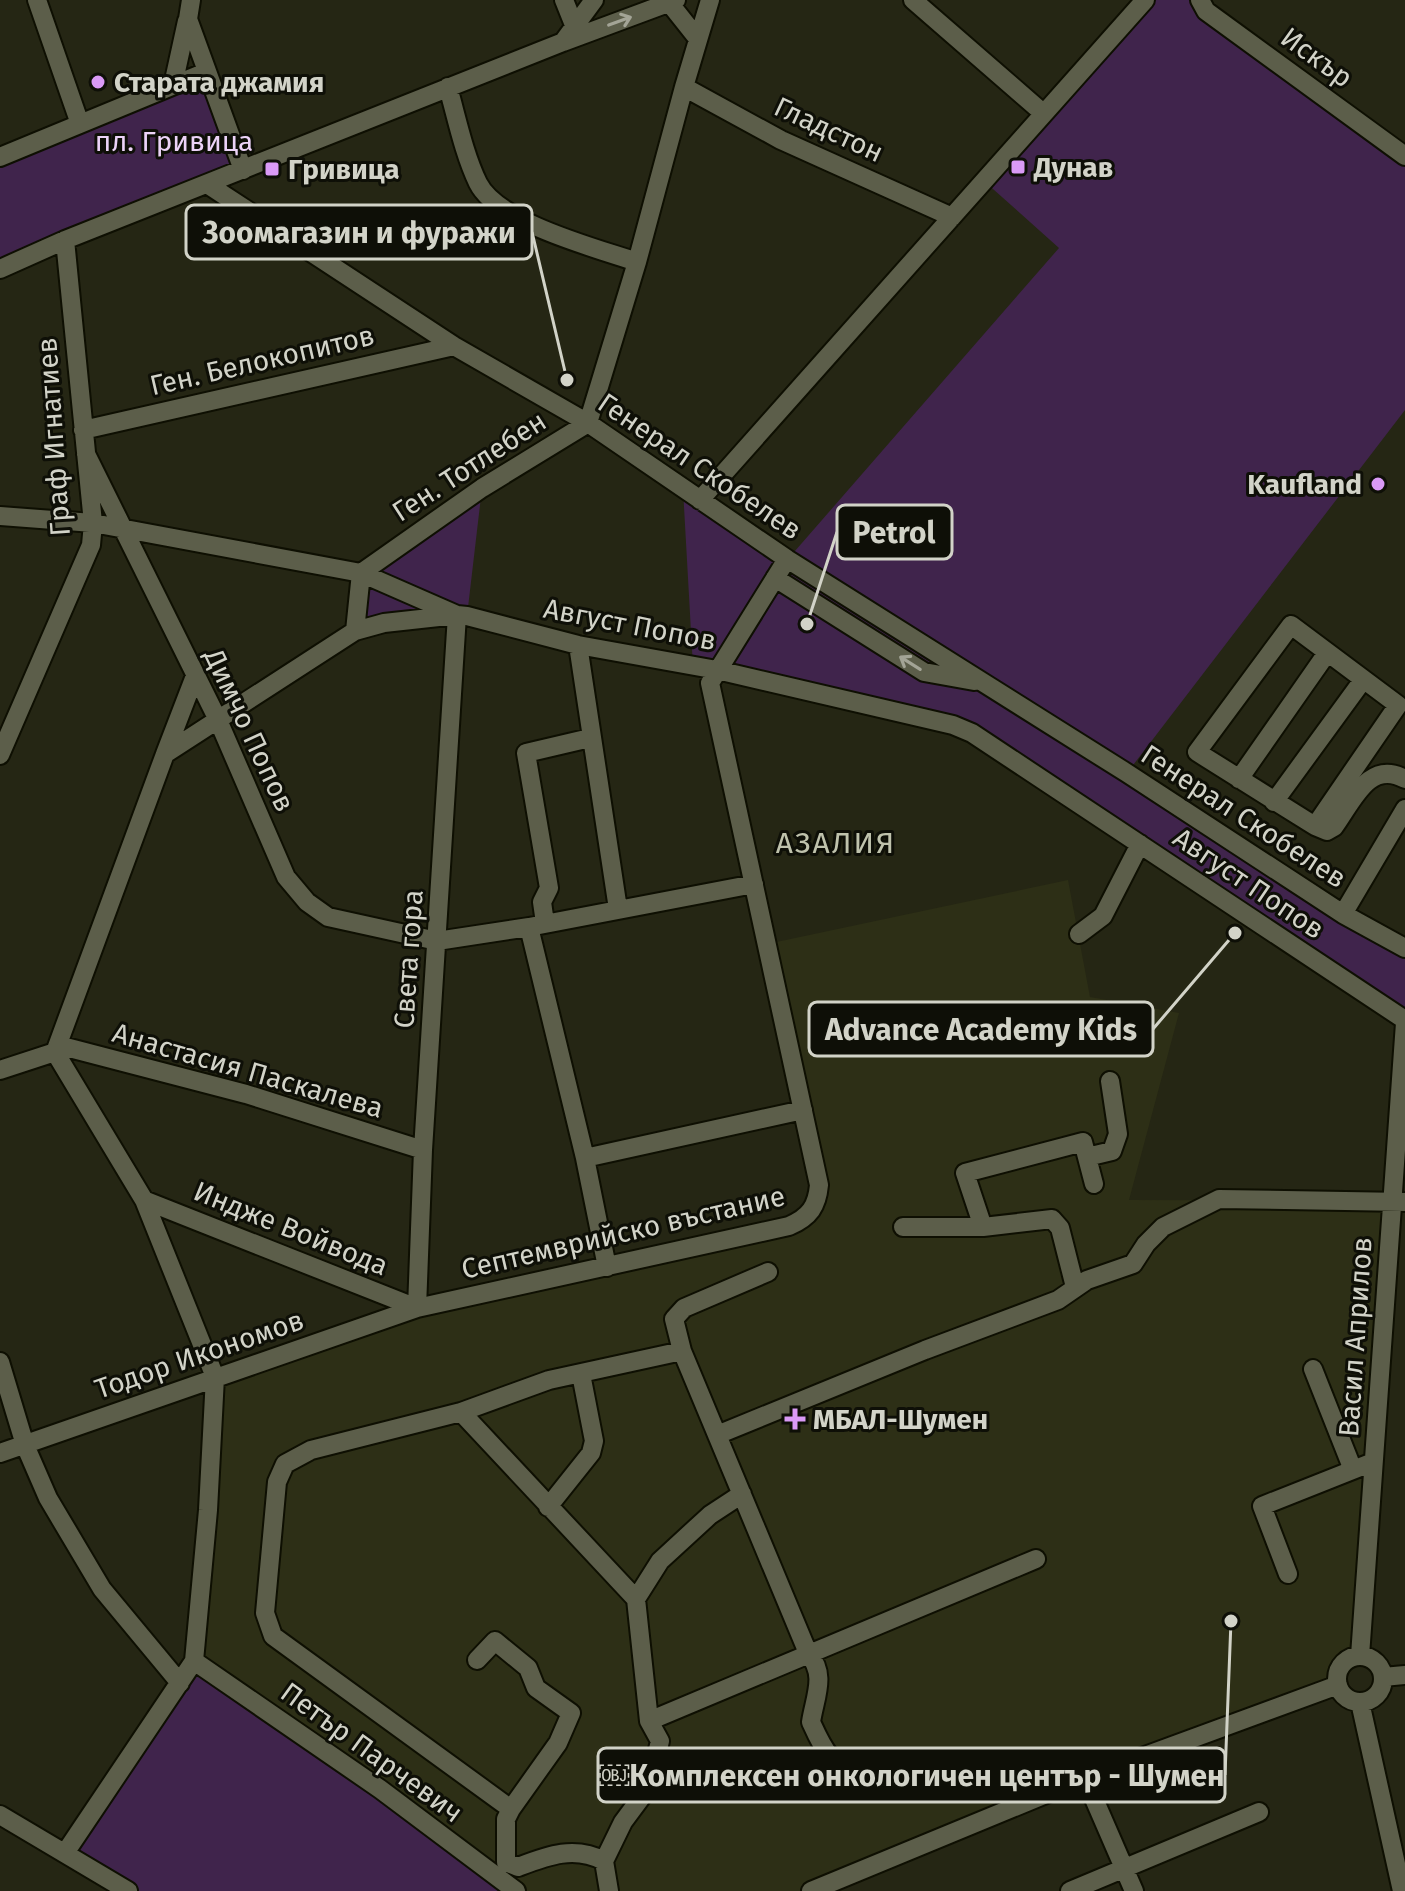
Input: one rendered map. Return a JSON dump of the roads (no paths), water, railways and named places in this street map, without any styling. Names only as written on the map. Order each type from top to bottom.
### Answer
[{"type":"street","points":[[37,0],[80,124]]},
{"type":"street","points":[[564,0],[574,25]]},
{"type":"street","points":[[563,42],[594,0]]},
{"type":"street","name":"Ген. Тотлебен","points":[[361,573],[482,488],[588,423],[637,262],[710,0]]},
{"type":"street","points":[[913,0],[1043,113]]},
{"type":"street","points":[[700,500],[1145,0]]},
{"type":"street","name":"Искър","points":[[1200,0],[1206,11],[1405,156]]},
{"type":"street","points":[[0,269],[65,240],[448,87],[671,1],[698,39]]},
{"type":"street","points":[[173,85],[189,9]]},
{"type":"street","points":[[189,9],[206,72],[243,170]]},
{"type":"street","points":[[0,157],[206,72]]},
{"type":"street","points":[[448,87],[479,186],[508,212],[532,226],[637,262]]},
{"type":"street","name":"Гладстон","points":[[684,87],[781,140],[952,217]]},
{"type":"street","name":"Генерал Скобелев","points":[[207,184],[454,346],[588,423],[787,559],[1343,914],[1405,948]]},
{"type":"street","name":"Граф Игнатиев","points":[[0,755],[91,545],[93,523],[65,240]]},
{"type":"street","name":"Ген. Белокопитов","points":[[83,430],[454,346]]},
{"type":"street","name":"Димчо Попов","points":[[86,454],[218,720],[286,877],[307,902],[328,917],[437,941]]},
{"type":"street","points":[[0,516],[93,523],[361,573],[457,615]]},
{"type":"street","points":[[585,1158],[803,1110],[710,683],[787,559]]},
{"type":"street","points":[[355,631],[361,573]]},
{"type":"street","points":[[775,578],[924,672],[984,683]]},
{"type":"street","name":"Август Попов","points":[[165,754],[355,631],[384,623],[457,615],[578,645],[717,670],[962,729],[1405,1022]]},
{"type":"street","name":"Света гора","points":[[417,1308],[423,1150],[457,615]]},
{"type":"street","points":[[1315,826],[1398,705],[1291,625],[1197,752],[1274,802],[1315,826],[1327,831],[1334,827],[1371,777],[1383,772],[1405,779]]},
{"type":"street","points":[[578,645],[618,909]]},
{"type":"street","points":[[1239,779],[1327,653]]},
{"type":"street","points":[[0,1070],[57,1049],[195,676]]},
{"type":"street","points":[[1274,802],[1363,680]]},
{"type":"street","points":[[590,738],[526,753],[549,888],[537,925],[607,1267]]},
{"type":"street","points":[[1343,914],[1405,809]]},
{"type":"street","points":[[1079,934],[1103,916],[1140,844]]},
{"type":"street","points":[[437,941],[754,884]]},
{"type":"street","name":"Васил Априлов","points":[[1360,1656],[1373,1462],[1399,1202],[1405,1022]]},
{"type":"street","points":[[57,1049],[144,1200],[215,1377],[208,1510],[194,1661],[65,1853]]},
{"type":"street","name":"Анастасия Паскалева","points":[[57,1049],[246,1094],[423,1150]]},
{"type":"street","points":[[1087,1157],[1112,1151],[1118,1134],[1110,1081]]},
{"type":"street","name":"Септемврийско въстание","points":[[417,1308],[789,1226],[802,1220],[812,1212],[818,1200],[819,1185],[803,1110]]},
{"type":"street","points":[[983,1227],[965,1173],[1083,1142],[1094,1184]]},
{"type":"street","points":[[717,1435],[925,1350],[1058,1300],[1087,1280],[1133,1264],[1146,1244],[1163,1227],[1219,1199],[1399,1202]]},
{"type":"street","name":"Индже Войвода","points":[[144,1200],[417,1308]]},
{"type":"street","points":[[903,1227],[983,1227],[1052,1219],[1060,1228],[1075,1287]]},
{"type":"street","points":[[768,1272],[684,1308],[674,1319],[682,1351],[808,1653],[816,1663],[821,1680],[811,1722],[830,1757],[841,1767],[852,1770],[861,1767]]},
{"type":"street","name":"Тодор Икономов","points":[[0,1453],[417,1308]]},
{"type":"street","points":[[511,1809],[273,1636],[265,1613],[277,1482],[285,1464],[311,1450],[461,1412],[549,1380],[682,1351]]},
{"type":"street","points":[[0,1362],[25,1445],[48,1498],[102,1589],[180,1683]]},
{"type":"street","points":[[1313,1369],[1353,1470]]},
{"type":"street","points":[[548,1507],[591,1453],[594,1441],[581,1374]]},
{"type":"street","points":[[461,1412],[636,1599],[649,1721],[660,1741],[649,1787],[623,1822],[604,1861],[609,1891]]},
{"type":"street","points":[[1288,1574],[1262,1506],[1373,1462]]},
{"type":"street","points":[[636,1599],[660,1561],[710,1515],[742,1494]]},
{"type":"street","points":[[649,1721],[1036,1559]]},
{"type":"street","points":[[477,1660],[495,1641],[528,1668],[536,1688],[571,1713],[558,1743],[506,1819],[506,1862],[518,1867],[558,1852],[591,1854],[604,1861]]},
{"type":"street","points":[[1360,1656],[1378,1664],[1383,1677],[1376,1695],[1360,1702],[1345,1697],[1338,1685],[1338,1671],[1342,1665],[1346,1660],[1360,1656]]},
{"type":"street","name":"Петър Парчевич","points":[[194,1661],[380,1789],[516,1891]]},
{"type":"street","points":[[1383,1677],[1405,1675]]},
{"type":"street","points":[[811,1891],[856,1882],[1085,1778],[1338,1685]]},
{"type":"street","points":[[1360,1702],[1402,1891]]},
{"type":"street","points":[[1085,1778],[1134,1891]]},
{"type":"street","points":[[1070,1891],[1259,1812]]},
{"type":"street","points":[[0,1815],[128,1891]]},
{"type":"place","name":"Старата джамия","points":[[98,82]]},
{"type":"place","name":"Дунав","points":[[1018,167]]},
{"type":"place","name":"Гривица","points":[[272,169]]},
{"type":"place","name":"Зоомагазин и фуражи","points":[[567,380]]},
{"type":"place","name":"Kaufland","points":[[1378,484]]},
{"type":"place","name":"Petrol","points":[[807,624]]},
{"type":"place","name":"Advance Academy Kids","points":[[1235,933]]},
{"type":"place","name":"МБАЛ-Шумен","points":[[795,1419]]},
{"type":"place","name":"￼Комплексен онкологичен център - Шумен","points":[[1231,1621]]},
{"type":"district","name":"АЗАЛИЯ","points":[[836,843]]},
{"type":"park label","name":"пл. Гривица","points":[[174,141]]}]
